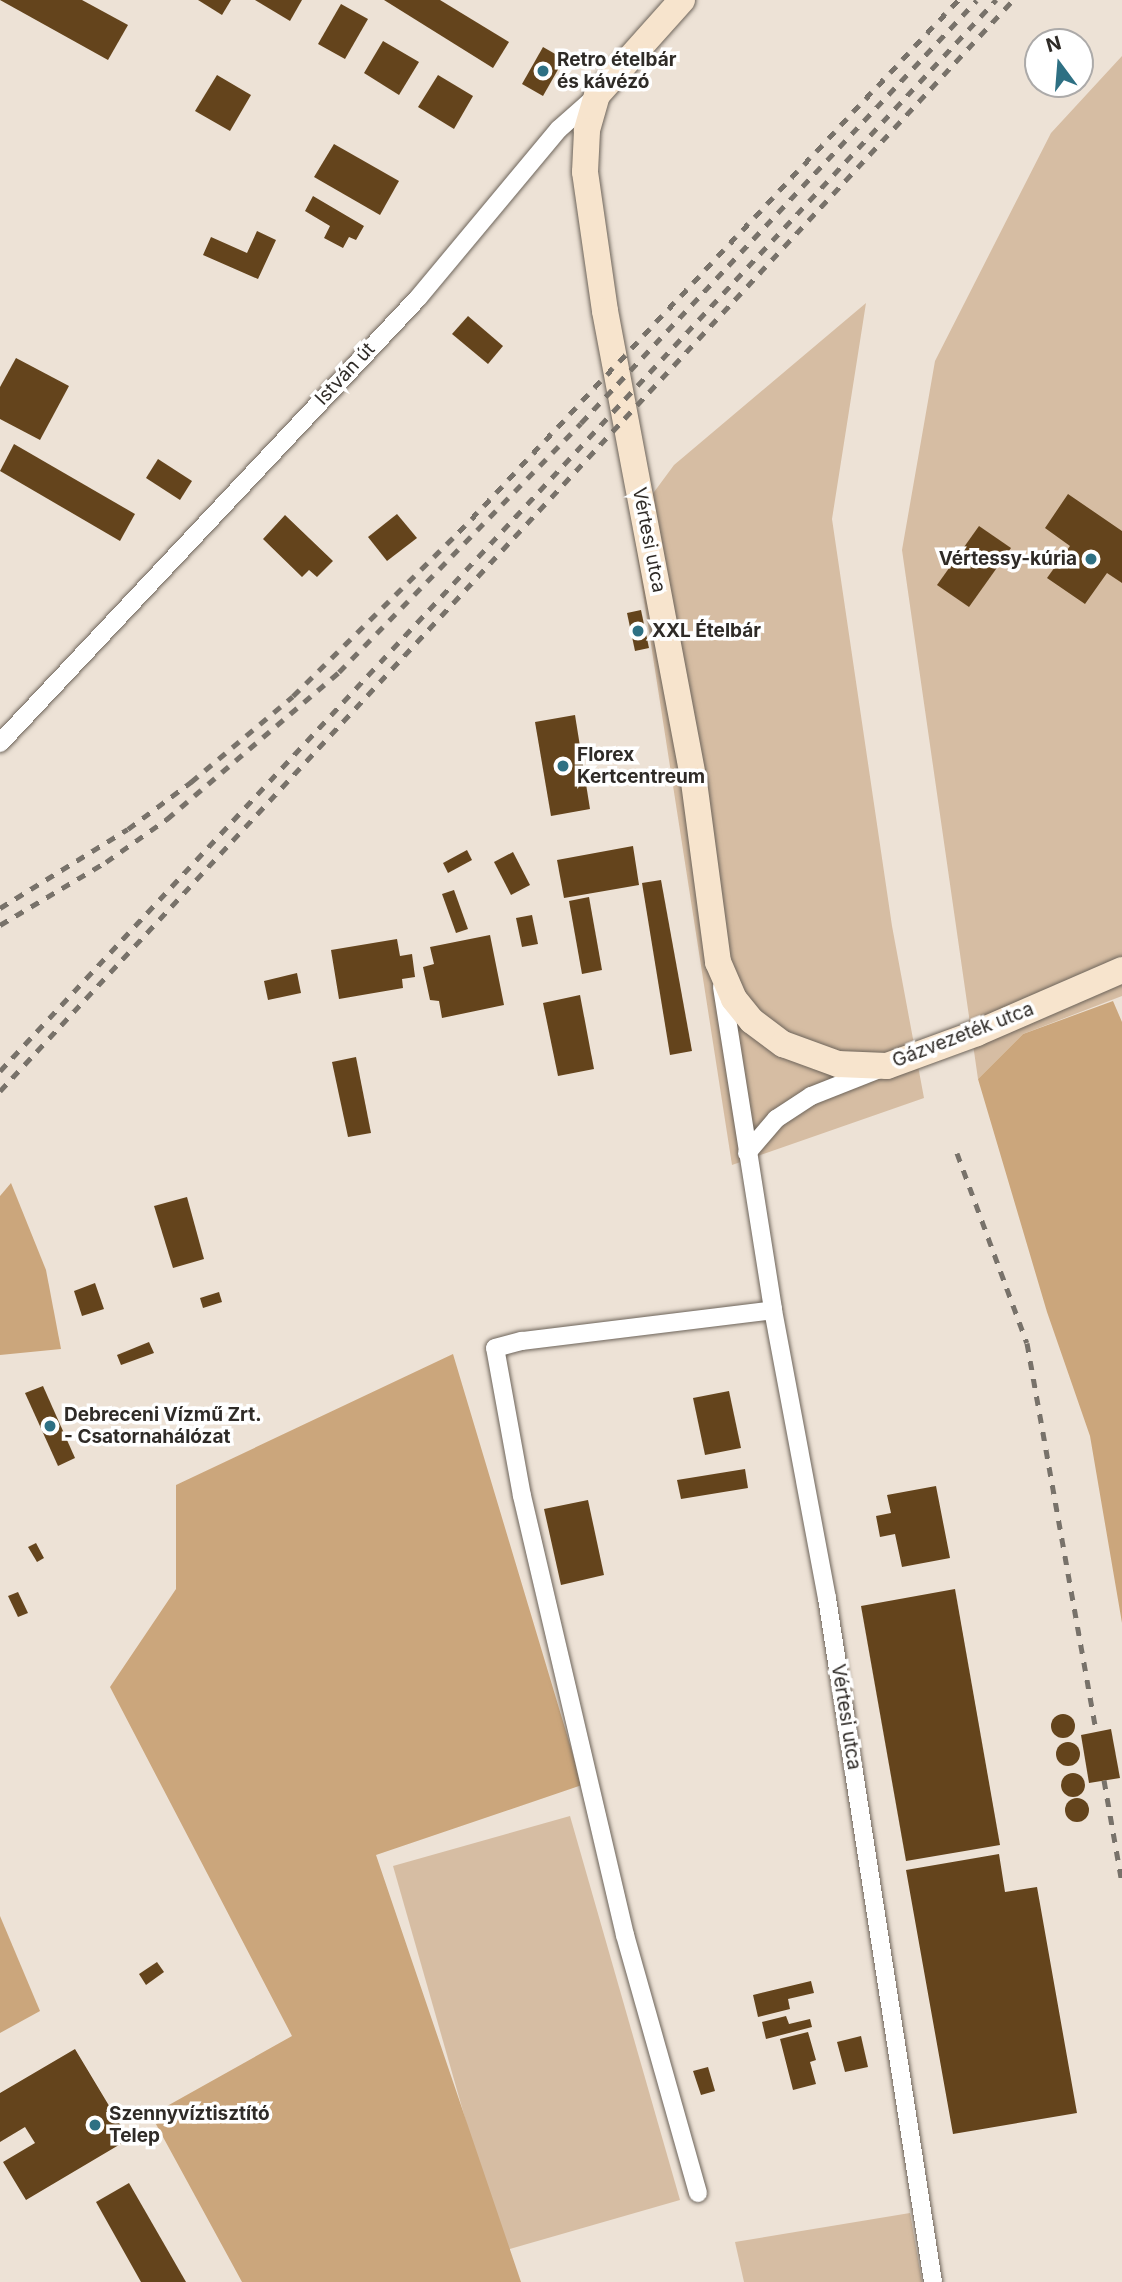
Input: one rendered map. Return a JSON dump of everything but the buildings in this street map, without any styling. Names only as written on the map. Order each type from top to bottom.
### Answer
[{"type":"street","name":"István út","points":[[0,743],[418,298],[559,129],[597,95],[682,0]]},
{"type":"street","name":"Vértesi utca","points":[[597,95],[587,131],[585,162],[597,264],[694,782],[747,1153],[773,1310],[827,1598],[933,2282]]},
{"type":"street","name":"Gázvezeték utca","points":[[718,962],[734,999],[752,1021],[783,1044],[838,1064],[887,1066],[977,1033],[1122,970]]},
{"type":"street","points":[[747,1153],[776,1119],[811,1096],[887,1066]]},
{"type":"street","points":[[698,2193],[625,1935],[523,1496],[496,1365],[495,1348],[522,1341],[773,1310]]},
{"type":"shaded area","points":[[1122,56],[1122,996],[1023,1034],[978,1079],[902,550],[935,361],[1051,133],[1083,98],[1094,98],[1094,86]]},
{"type":"shaded area","points":[[866,303],[832,519],[892,926],[924,1098],[732,1165],[632,522],[674,465]]},
{"type":"shaded area","points":[[1113,1001],[1122,1022],[1122,1623],[1090,1436],[1047,1312],[978,1079],[1023,1034]]},
{"type":"shaded area","points":[[11,1183],[46,1270],[61,1349],[0,1355],[0,1196]]},
{"type":"shaded area","points":[[453,1354],[582,1785],[376,1855],[521,2282],[242,2282],[151,2115],[292,2036],[110,1687],[176,1589],[176,1485]]},
{"type":"shaded area","points":[[570,1816],[680,2200],[503,2251],[393,1866]]},
{"type":"shaded area","points":[[0,1916],[40,2011],[0,2033]]},
{"type":"shaded area","points":[[910,2213],[922,2282],[744,2282],[735,2242]]},
{"type":"railway","points":[[0,908],[128,829],[191,782],[293,696],[459,532],[958,0]]},
{"type":"railway","points":[[0,925],[106,862],[167,819],[339,672],[581,423],[977,0]]},
{"type":"railway","points":[[0,1071],[996,0]]},
{"type":"railway","points":[[0,1091],[1013,0]]},
{"type":"railway","points":[[957,1153],[1027,1343],[1096,1732]]},
{"type":"railway","points":[[1104,1780],[1122,1883]]},
{"type":"place","name":"Retro ételbár és kávézó","points":[[543,71]]},
{"type":"place","name":"Vértessy-kúria","points":[[1091,559]]},
{"type":"place","name":"XXL Ételbár","points":[[638,631]]},
{"type":"place","name":"Florex Kertcentreum","points":[[563,766]]},
{"type":"place","name":"Debreceni Vízmű Zrt. - Csatornahálózat","points":[[50,1426]]},
{"type":"place","name":"Szennyvíztisztító Telep","points":[[95,2125]]}]
